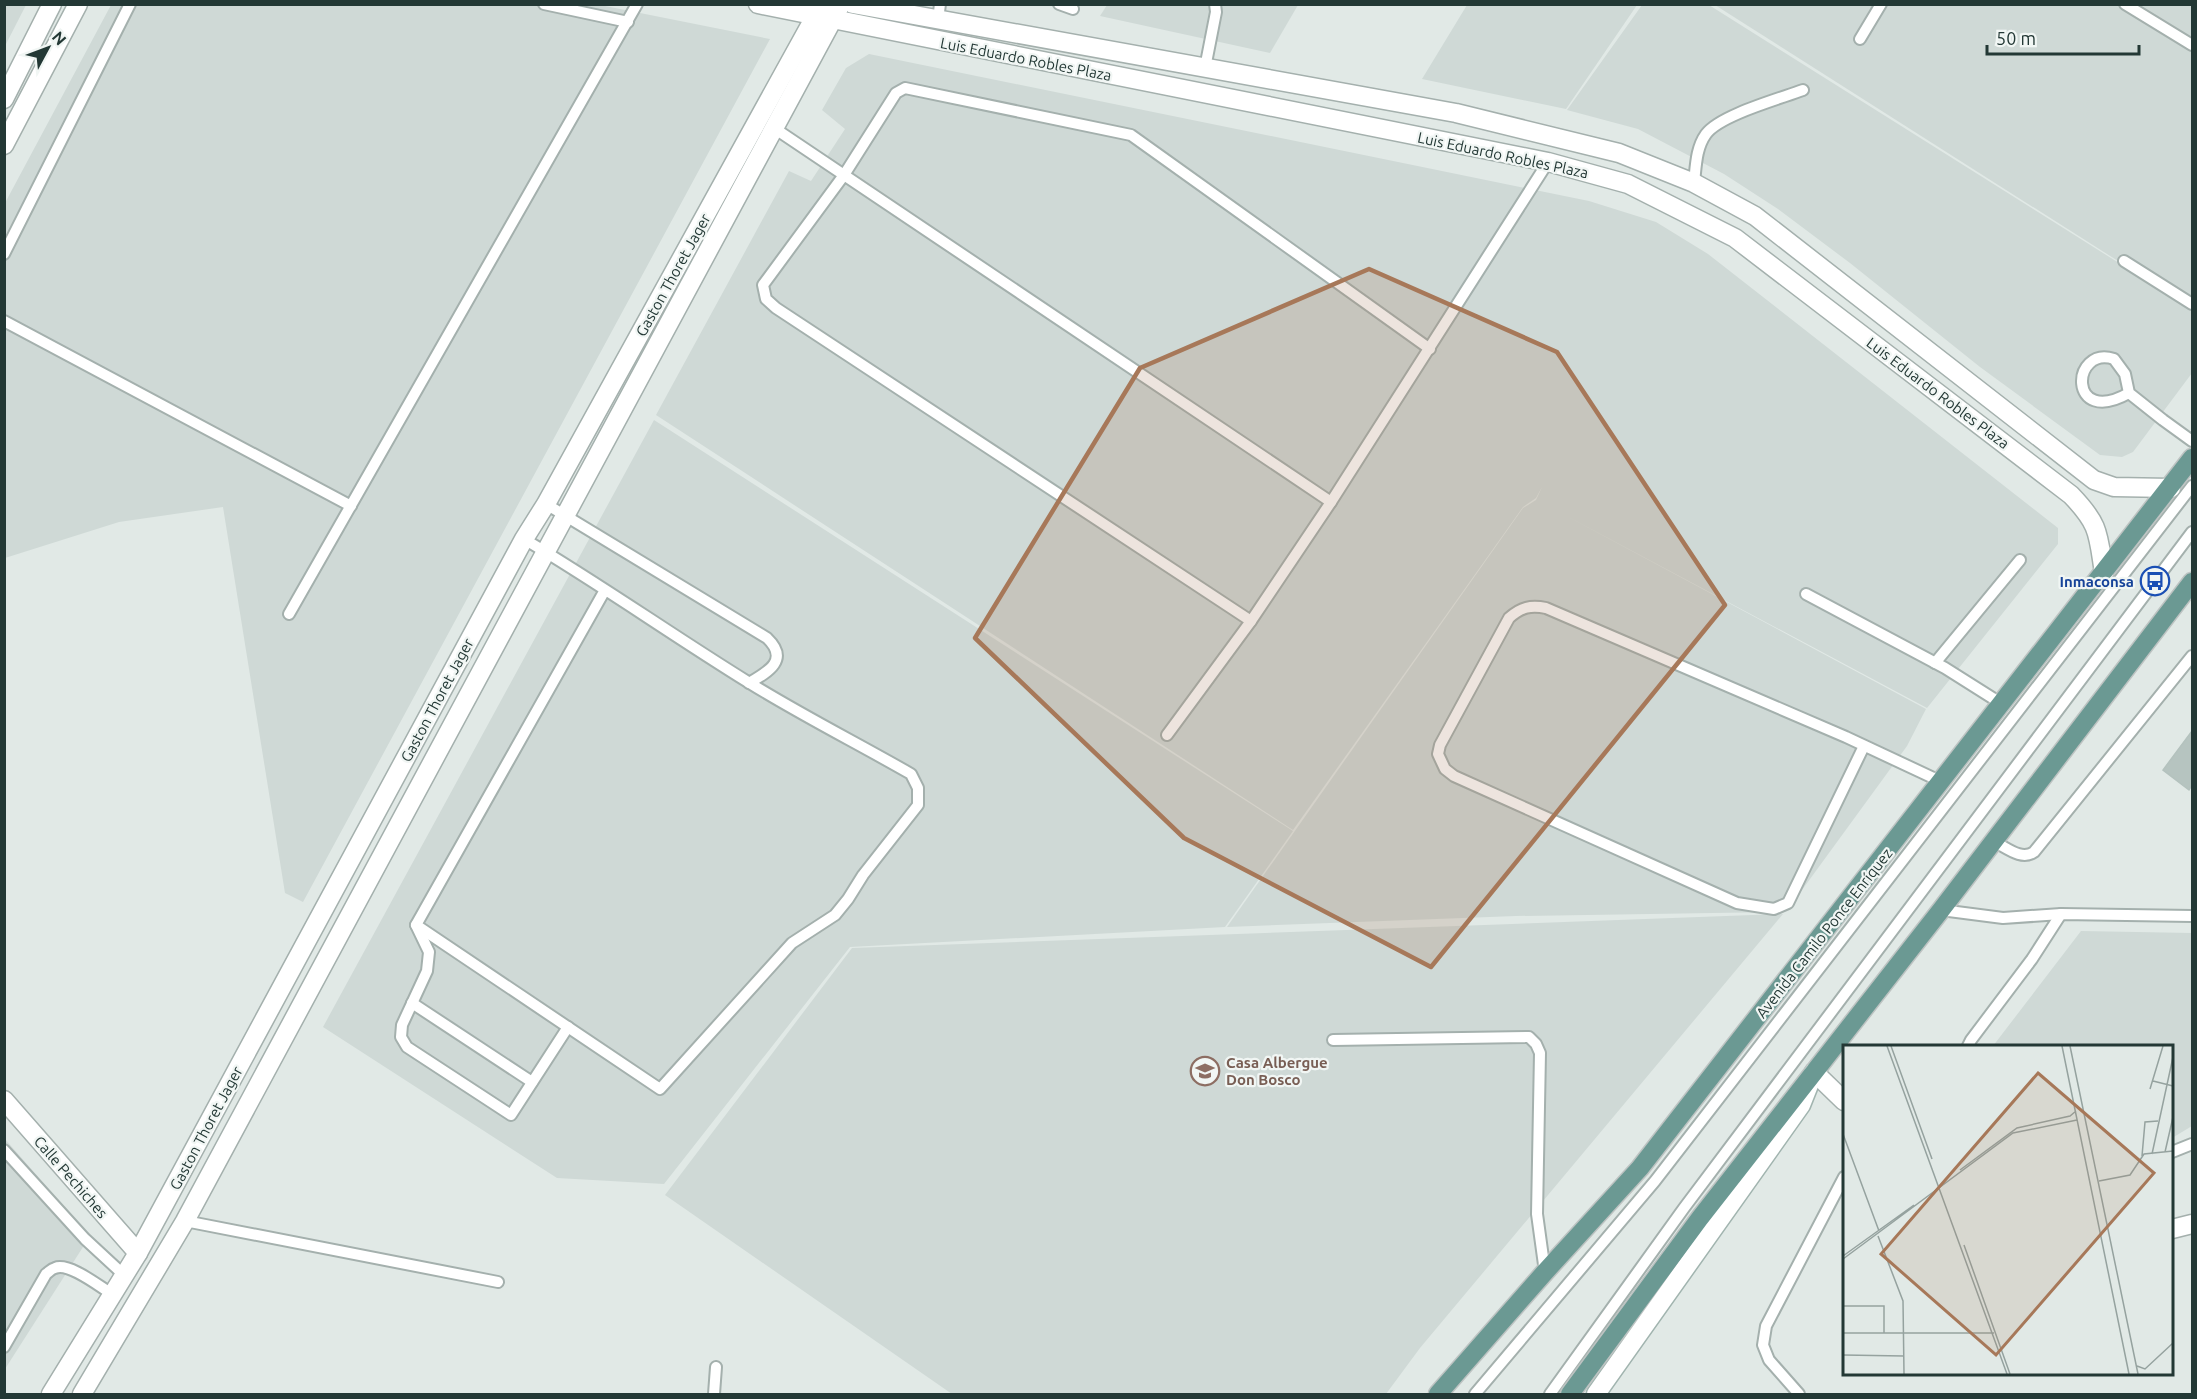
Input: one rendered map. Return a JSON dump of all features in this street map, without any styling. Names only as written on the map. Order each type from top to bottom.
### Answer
[{"type":"main road","name":"Avenida Camilo Ponce Enríquez","points":[[1438,1395],[1545,1272],[1640,1168],[2193,458]]},
{"type":"main road","points":[[1570,1395],[1700,1218],[2190,590]]},
{"type":"street","points":[[4,99],[52,4]]},
{"type":"street","points":[[4,145],[78,4]]},
{"type":"street","name":"Luis Eduardo Robles Plaza","points":[[758,4],[828,11],[1548,162],[1628,184],[1735,238],[2071,495],[2087,513],[2097,530],[2104,573]]},
{"type":"street","name":"Luis Eduardo Robles Plaza","points":[[853,4],[939,12],[1205,68],[1456,113],[1619,153],[1694,183],[1755,216],[2094,480],[2114,487],[2171,488]]},
{"type":"street","name":"Gaston Thoret Jager","points":[[82,1395],[184,1221],[774,128],[828,11]]},
{"type":"street","name":"Gaston Thoret Jager","points":[[51,1395],[138,1253],[524,539],[828,11]]},
{"type":"street","points":[[1596,1395],[1801,1105],[1814,1071],[1843,1099]]},
{"type":"street","name":"Calle Pechiches","points":[[4,1100],[138,1253]]},
{"type":"street","points":[[2173,1229],[2193,1224]]},
{"type":"lane","points":[[4,254],[130,4]]},
{"type":"lane","points":[[544,4],[628,22]]},
{"type":"lane","points":[[290,614],[637,4]]},
{"type":"lane","points":[[1059,4],[1073,9]]},
{"type":"lane","points":[[1205,68],[1216,12],[1215,4]]},
{"type":"lane","points":[[1860,39],[1881,4]]},
{"type":"lane","points":[[2125,4],[2193,45]]},
{"type":"lane","points":[[1251,621],[786,315],[766,299],[763,285],[844,175],[896,93],[905,88],[1131,135],[1430,349]]},
{"type":"lane","points":[[1694,183],[1697,153],[1707,133],[1720,121],[1803,90]]},
{"type":"lane","points":[[774,128],[1331,502]]},
{"type":"lane","points":[[1167,735],[1251,621],[1331,502],[1548,162]]},
{"type":"lane","points":[[2124,261],[2193,304]]},
{"type":"lane","points":[[4,321],[351,506]]},
{"type":"lane","points":[[2129,393],[2111,401],[2093,401],[2086,397],[2082,389],[2081,380],[2085,368],[2099,357],[2114,359],[2126,374],[2129,393],[2193,441]]},
{"type":"lane","name":"Avenida Camilo Ponce Enríquez","points":[[1474,1395],[1655,1181],[2193,486]]},
{"type":"lane","points":[[546,504],[767,638],[776,646],[777,656],[774,665],[750,683]]},
{"type":"lane","points":[[1551,1395],[1684,1208],[2193,532]]},
{"type":"lane","points":[[416,925],[660,1089],[792,943],[835,915],[863,874],[918,805],[918,788],[911,774],[750,683],[524,539]]},
{"type":"lane","points":[[1935,663],[2020,560]]},
{"type":"lane","points":[[416,925],[605,590]]},
{"type":"lane","points":[[1806,594],[1935,663],[2002,704]]},
{"type":"lane","points":[[1864,746],[1788,903],[1774,909],[1737,903],[1454,776],[1445,769],[1438,754],[1440,745],[1509,618],[1516,611],[1535,606],[1546,608],[1864,746],[1942,782]]},
{"type":"lane","points":[[1993,841],[2021,855],[2034,852],[2193,656]]},
{"type":"lane","points":[[1941,910],[2003,918],[2061,914],[2193,916]]},
{"type":"lane","points":[[1969,1045],[2032,959],[2061,914]]},
{"type":"lane","points":[[416,925],[429,952],[428,971],[402,1025],[401,1037],[407,1047],[511,1115],[568,1027]]},
{"type":"lane","points":[[412,1004],[532,1082]]},
{"type":"lane","points":[[1333,1040],[1529,1037],[1536,1044],[1540,1053],[1537,1214],[1545,1272]]},
{"type":"lane","points":[[2173,1152],[2193,1144]]},
{"type":"lane","points":[[4,1150],[85,1239],[125,1276]]},
{"type":"lane","points":[[1799,1395],[1769,1360],[1763,1345],[1766,1326],[1843,1181]]},
{"type":"lane","points":[[184,1221],[498,1282]]},
{"type":"lane","points":[[4,1347],[46,1274],[55,1268],[65,1267],[112,1294]]},
{"type":"lane","points":[[714,1395],[716,1367]]},
{"type":"highlighted area","points":[[1369,269],[1557,352],[1725,605],[1431,967],[1184,838],[975,638],[1140,368]]},
{"type":"shaded area","points":[[4,5],[26,5],[5,46]]},
{"type":"shaded area","points":[[111,5],[600,5],[770,39],[303,902],[285,893],[223,507],[119,522],[5,558],[5,203]]},
{"type":"shaded area","points":[[1107,5],[1298,5],[1270,53],[1100,16]]},
{"type":"shaded area","points":[[1467,5],[1637,5],[1566,109],[1422,79]]},
{"type":"shaded area","points":[[1642,5],[1709,5],[2192,309],[2192,373],[2133,452],[2122,457],[2100,455],[1980,367],[1850,263],[1778,209],[1724,174],[1638,129],[1567,110]]},
{"type":"shaded area","points":[[1715,5],[2192,5],[2192,308]]},
{"type":"shaded area","points":[[869,54],[1589,201],[1656,222],[1708,254],[2058,528],[2058,544],[1927,708],[1561,513],[1926,709],[1907,746],[1794,901],[1776,912],[1516,916],[1227,927],[1523,508],[1536,500],[1542,487],[1536,498],[1523,507],[1293,830],[656,415],[789,171],[811,181],[845,129],[822,110],[846,68]]},
{"type":"shaded area","points":[[654,420],[1293,831],[1225,927],[850,947],[664,1184],[557,1178],[323,1027]]},
{"type":"shaded area","name":"Casa Albergue Don Bosco","points":[[1783,914],[1420,1348],[1386,1394],[952,1394],[665,1195],[852,948]]},
{"type":"shaded area","points":[[2081,931],[2192,933],[2192,1126],[2173,1137],[2173,1045],[1994,1045]]},
{"type":"shaded area","points":[[4,1138],[90,1236],[5,1369],[4,1369]]},
{"type":"building","points":[[2192,731],[2192,785],[2189,790],[2163,770]]},
{"type":"place","name":"Inmaconsa","points":[[2155,581]]},
{"type":"place","name":"Casa Albergue Don Bosco","points":[[1205,1071]]}]
